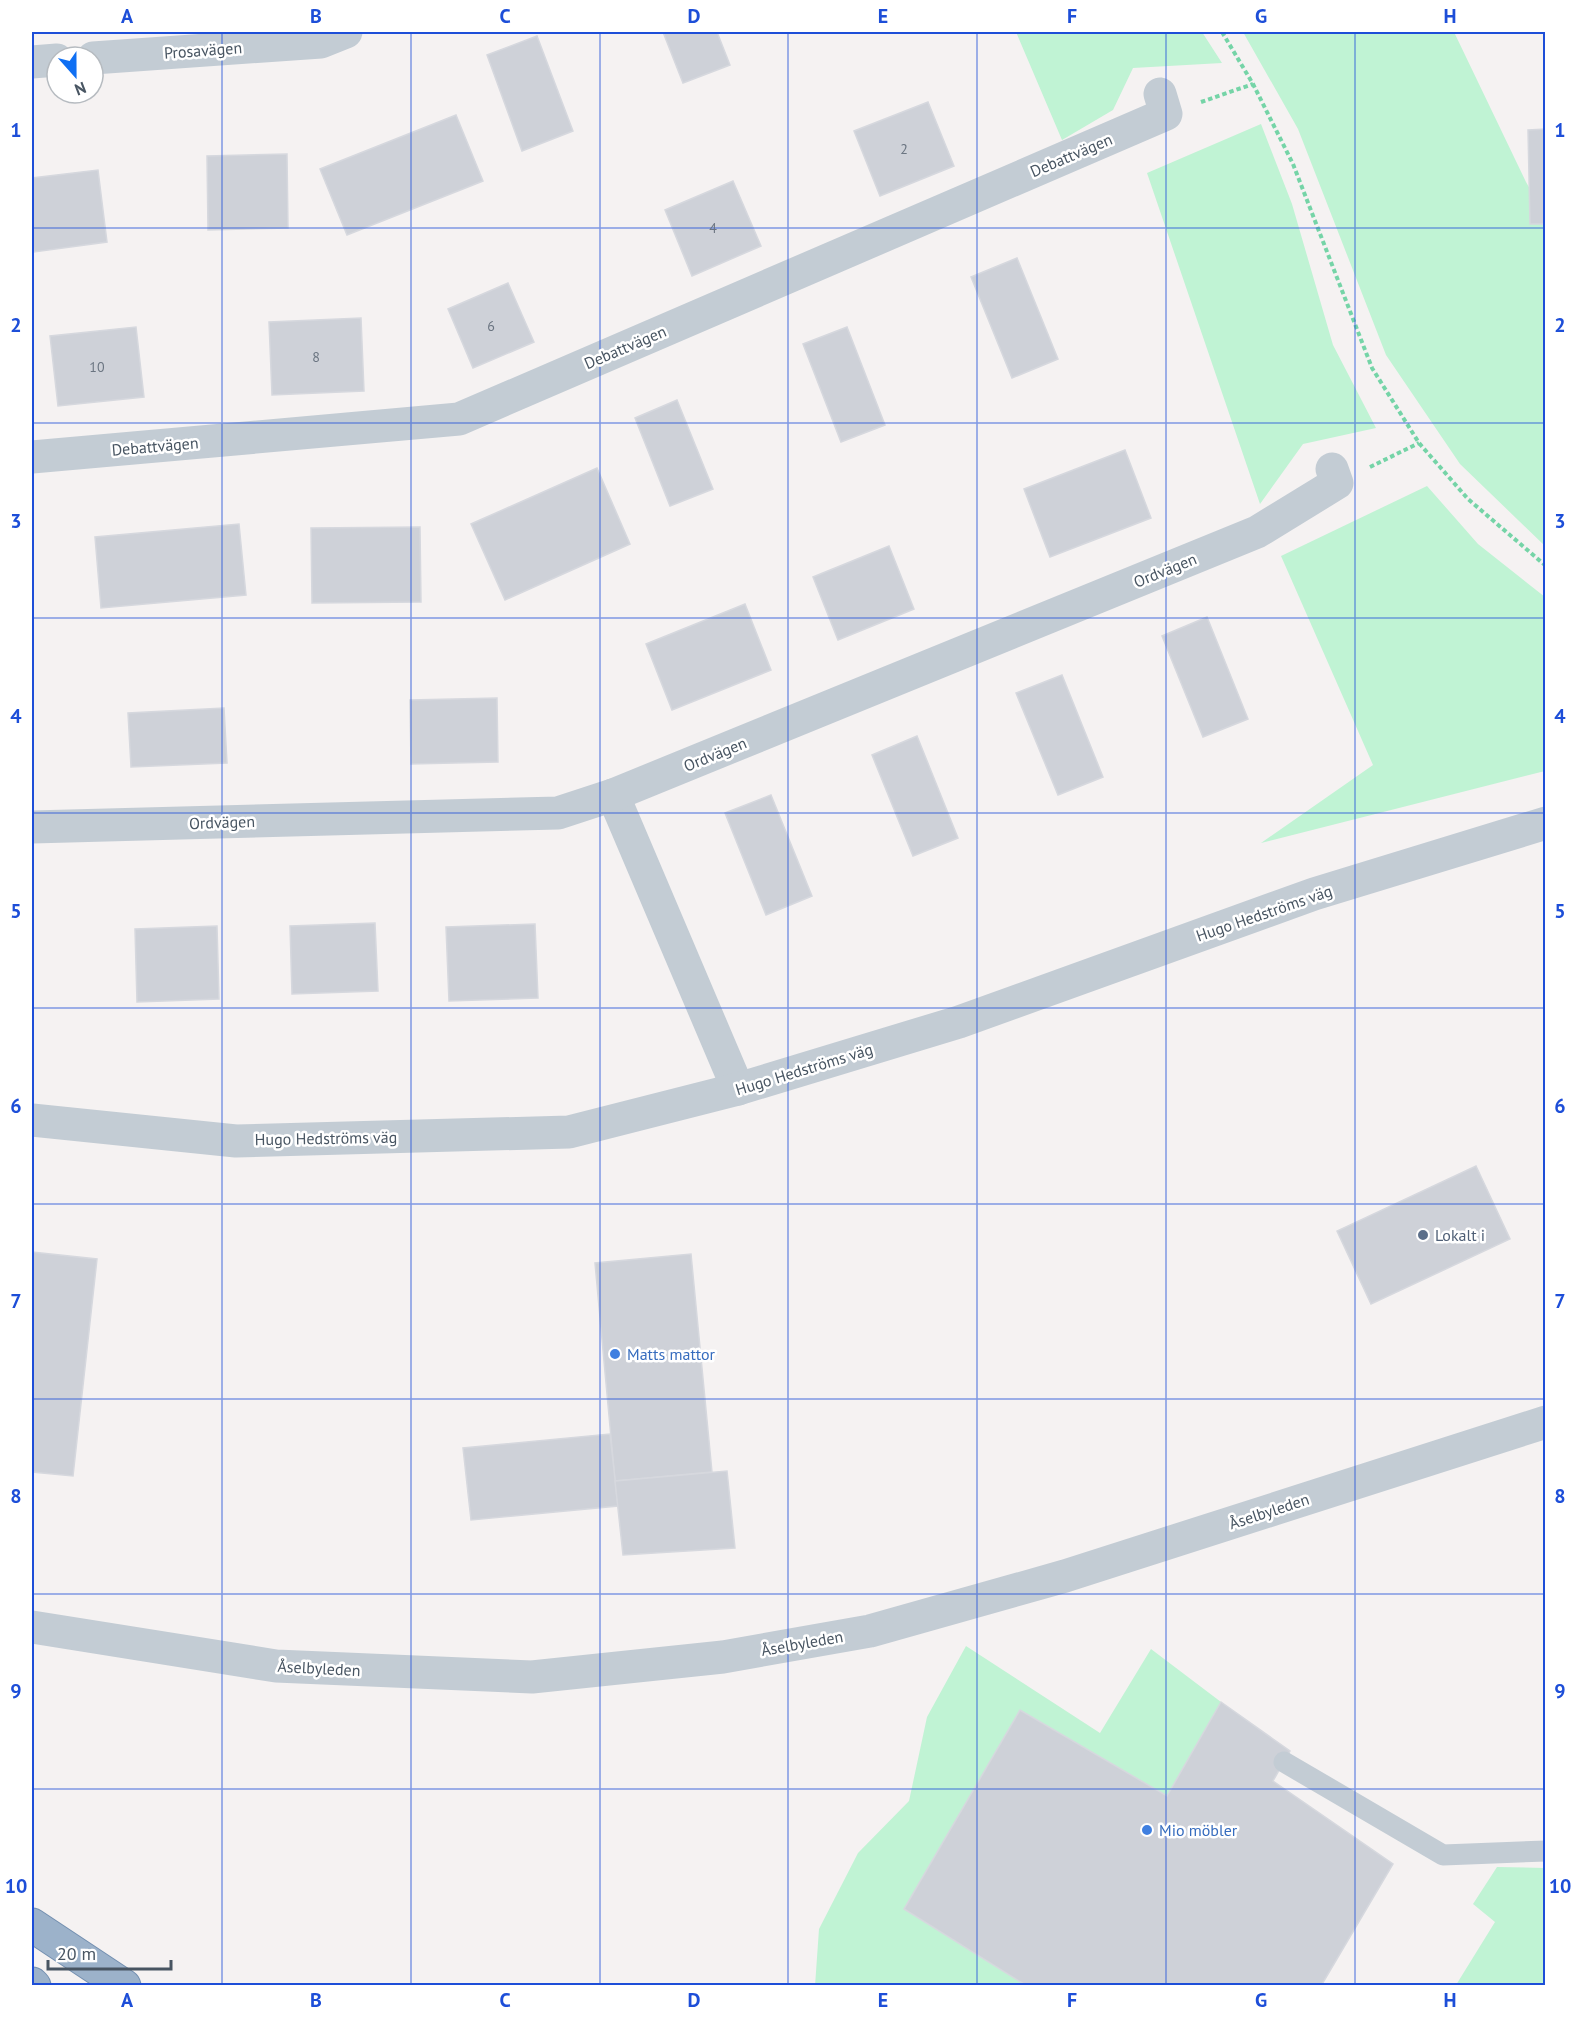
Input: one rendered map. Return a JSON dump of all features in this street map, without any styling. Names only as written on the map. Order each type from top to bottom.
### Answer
[{"type":"highway","points":[[32,1925],[124,1986]]},
{"type":"street","name":"Prosavägen","points":[[105,57],[321,42],[346,32]]},
{"type":"street","name":"Debattvägen","points":[[32,457],[459,419],[1163,104]]},
{"type":"street","name":"Ordvägen","points":[[32,827],[558,813],[613,795],[1257,532],[1335,476]]},
{"type":"street","points":[[613,795],[738,1089]]},
{"type":"street","name":"Hugo Hedströms väg","points":[[32,1120],[236,1141],[568,1132],[738,1089],[959,1022],[1314,894],[1545,823]]},
{"type":"street","name":"Åselbyleden","points":[[32,1627],[288,1667],[532,1677],[723,1657],[870,1631],[1065,1576],[1545,1422]]},
{"type":"lane","points":[[1284,1762],[1443,1855],[1545,1851]]},
{"type":"path","points":[[1222,32],[1253,84],[1293,164],[1372,368],[1419,443],[1468,499],[1545,566]]},
{"type":"path","points":[[1163,104],[1253,84]]},
{"type":"path","points":[[1335,476],[1419,443]]},
{"type":"green space","points":[[1016,32],[1202,32],[1222,63],[1133,68],[1113,110],[1062,140]]},
{"type":"green space","points":[[1243,32],[1454,32],[1526,182],[1545,215],[1545,546],[1460,464],[1386,355],[1298,129]]},
{"type":"green space","points":[[1261,124],[1292,204],[1333,345],[1376,428],[1303,444],[1260,504],[1147,173]]},
{"type":"green space","points":[[1427,486],[1478,544],[1545,597],[1545,771],[1261,843],[1373,765],[1281,556]]},
{"type":"green space","points":[[966,1646],[1100,1733],[1151,1649],[1221,1702],[1167,1796],[1020,1711],[905,1909],[1027,1985],[815,1986],[819,1929],[858,1853],[909,1801],[927,1717]]},
{"type":"green space","points":[[1497,1867],[1545,1868],[1545,1985],[1456,1985],[1495,1922],[1473,1904]]},
{"type":"building","points":[[663,32],[717,32],[730,65],[683,83]]},
{"type":"building","points":[[537,36],[573,131],[522,151],[487,55]]},
{"type":"building","points":[[928,102],[954,166],[880,196],[854,131]]},
{"type":"building","points":[[456,115],[483,181],[347,235],[320,169]]},
{"type":"building","points":[[1546,129],[1546,224],[1530,224],[1528,130]]},
{"type":"building","points":[[287,154],[288,228],[208,230],[207,156]]},
{"type":"building","points":[[98,170],[107,242],[34,252],[32,178]]},
{"type":"building","points":[[733,181],[761,246],[692,276],[665,210]]},
{"type":"building","points":[[1017,258],[1058,359],[1012,378],[971,277]]},
{"type":"building","points":[[508,283],[534,342],[473,368],[448,309]]},
{"type":"building","points":[[361,318],[364,391],[272,395],[269,322]]},
{"type":"building","points":[[136,327],[144,397],[58,406],[50,336]]},
{"type":"building","points":[[847,327],[885,425],[841,442],[803,344]]},
{"type":"building","points":[[677,400],[713,489],[670,506],[635,418]]},
{"type":"building","points":[[1125,450],[1151,518],[1050,557],[1024,489]]},
{"type":"building","points":[[597,468],[630,544],[505,600],[471,524]]},
{"type":"building","points":[[239,524],[246,595],[101,608],[95,537]]},
{"type":"building","points":[[420,527],[421,602],[312,603],[311,528]]},
{"type":"building","points":[[889,546],[914,609],[838,640],[813,577]]},
{"type":"building","points":[[745,604],[771,670],[672,710],[646,644]]},
{"type":"building","points":[[1207,617],[1248,719],[1203,737],[1162,636]]},
{"type":"building","points":[[1062,675],[1103,777],[1058,795],[1016,693]]},
{"type":"building","points":[[497,698],[498,762],[411,764],[410,700]]},
{"type":"building","points":[[224,708],[227,763],[131,767],[128,713]]},
{"type":"building","points":[[917,736],[958,838],[913,856],[872,755]]},
{"type":"building","points":[[771,795],[812,896],[766,915],[725,813]]},
{"type":"building","points":[[375,923],[378,991],[292,994],[290,926]]},
{"type":"building","points":[[535,924],[538,998],[449,1001],[446,927]]},
{"type":"building","points":[[217,926],[219,999],[137,1002],[135,929]]},
{"type":"building","name":"Lokalt i","points":[[1476,1166],[1510,1239],[1371,1304],[1337,1231]]},
{"type":"building","points":[[32,1252],[97,1259],[73,1476],[32,1472]]},
{"type":"building","points":[[691,1254],[712,1472],[615,1481],[595,1263]]},
{"type":"building","points":[[610,1434],[618,1506],[471,1520],[463,1448]]},
{"type":"building","points":[[727,1471],[735,1548],[623,1555],[615,1481]]},
{"type":"building","name":"Mio möbler","points":[[1221,1702],[1290,1751],[1273,1781],[1393,1864],[1321,1986],[1027,1986],[904,1909],[1020,1710],[1167,1796]]},
{"type":"place","name":"Lokalt i","points":[[1423,1235]]},
{"type":"place","name":"Matts mattor","points":[[615,1354]]},
{"type":"place","name":"Mio möbler","points":[[1147,1830]]}]
